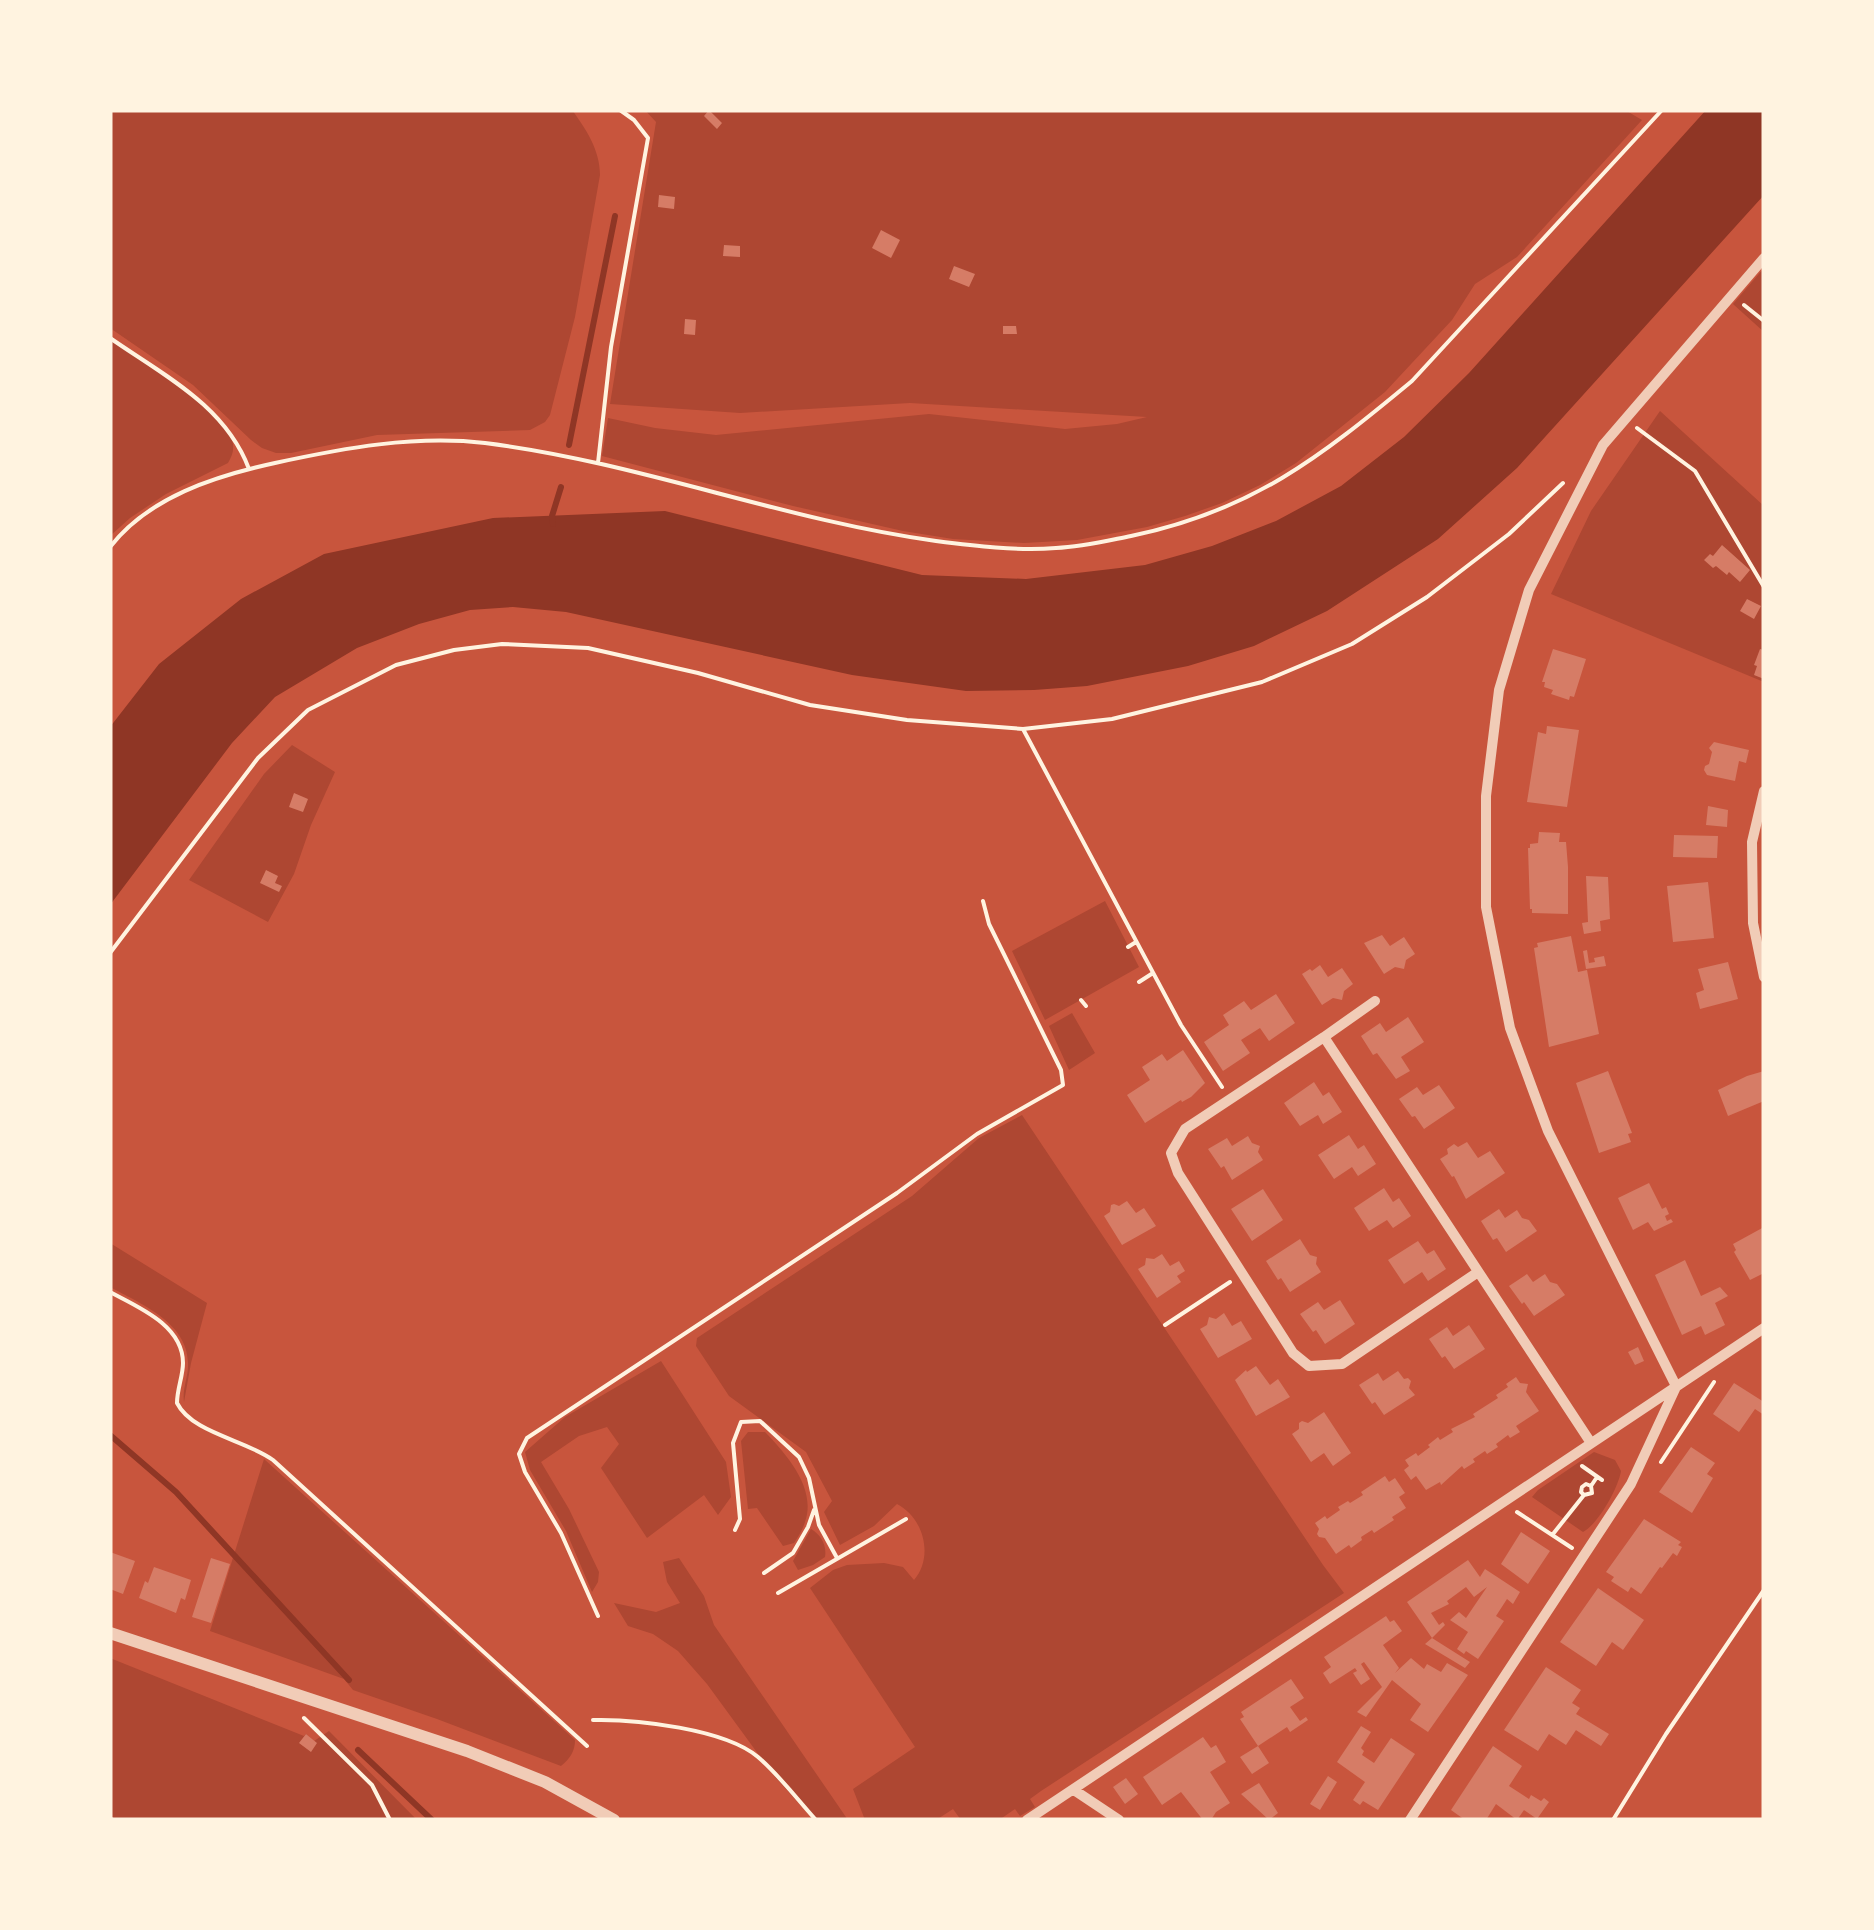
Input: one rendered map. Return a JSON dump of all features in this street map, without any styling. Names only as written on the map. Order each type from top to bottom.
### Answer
[{"type":"street","points":[[1676,1386],[1548,1131],[1510,1028],[1486,907],[1486,796],[1499,690],[1530,590],[1603,445],[1764,258]]},
{"type":"street","points":[[1764,791],[1752,842],[1753,923],[1764,977]]},
{"type":"street","points":[[1375,1001],[1185,1128],[1171,1153],[1178,1173],[1293,1353],[1309,1366],[1342,1364],[1478,1272]]},
{"type":"street","points":[[1324,1037],[1591,1443]]},
{"type":"street","points":[[1027,1820],[1764,1328]]},
{"type":"street","points":[[1410,1820],[1631,1484],[1676,1386]]},
{"type":"street","points":[[110,1632],[467,1751],[517,1770],[614,1820]]},
{"type":"street","points":[[1074,1790],[1119,1820]]},
{"type":"path","points":[[598,463],[611,347],[648,138],[620,110]]},
{"type":"path","points":[[110,547],[156,505],[201,484],[331,451],[403,441],[482,443],[598,463],[888,534],[1007,549],[1090,544],[1163,529],[1209,515],[1272,486],[1316,457],[1412,381],[1662,110]]},
{"type":"path","points":[[1732,295],[1764,321]]},
{"type":"path","points":[[110,338],[211,410],[241,448],[249,469]]},
{"type":"path","points":[[1625,420],[1695,471],[1764,588]]},
{"type":"path","points":[[110,953],[258,758],[308,710],[396,665],[454,650],[502,644],[588,648],[810,704],[907,720],[1024,729],[1112,719],[1262,682],[1352,644],[1427,596],[1495,544],[1563,483]]},
{"type":"path","points":[[1024,729],[1180,1025],[1230,1099]]},
{"type":"path","points":[[598,1616],[561,1534],[525,1472],[519,1454],[527,1438],[897,1193],[977,1134],[1062,1085],[1061,1070],[982,901]]},
{"type":"path","points":[[1128,948],[1136,942]]},
{"type":"path","points":[[1139,982],[1153,973]]},
{"type":"path","points":[[1081,1000],[1086,1006]]},
{"type":"path","points":[[1165,1325],[1242,1274]]},
{"type":"path","points":[[110,1292],[153,1316],[174,1337],[183,1359],[177,1403],[190,1420],[273,1460],[588,1746]]},
{"type":"path","points":[[735,1530],[740,1519],[733,1442],[741,1422],[760,1421],[799,1457],[809,1478],[819,1525],[837,1558]]},
{"type":"path","points":[[1552,1534],[1584,1496],[1582,1487],[1591,1486],[1596,1476]]},
{"type":"path","points":[[1502,1502],[1584,1556]]},
{"type":"path","points":[[764,1573],[792,1553],[816,1506]]},
{"type":"path","points":[[778,1593],[906,1519]]},
{"type":"path","points":[[1613,1820],[1764,1590]]},
{"type":"path","points":[[593,1720],[686,1728],[742,1745],[816,1820]]},
{"type":"path","points":[[322,1736],[372,1784],[390,1819]]},
{"type":"shaded area","points":[[110,110],[572,110],[595,148],[600,175],[575,317],[550,415],[530,430],[377,435],[291,453],[262,448],[193,385],[110,328]]},
{"type":"shaded area","points":[[645,110],[1625,110],[1642,120],[1517,257],[1475,284],[1452,320],[1385,392],[1296,463],[1260,485],[1185,516],[1077,540],[1024,543],[953,539],[903,531],[602,456],[608,418],[716,435],[929,414],[1065,429],[1147,417],[910,403],[740,413],[610,404],[656,122]]},
{"type":"shaded area","points":[[1706,110],[1764,110],[1764,195],[1517,468],[1438,539],[1327,611],[1254,646],[1188,666],[1087,686],[966,691],[852,675],[566,612],[513,607],[470,610],[357,648],[275,697],[232,743],[110,905],[110,727],[159,664],[241,599],[324,554],[493,518],[665,511],[922,575],[1026,579],[1145,565],[1212,546],[1276,521],[1341,486],[1404,437],[1469,373]]},
{"type":"shaded area","points":[[1764,268],[1764,332],[1733,304]]},
{"type":"shaded area","points":[[110,338],[196,398],[225,427],[233,446],[228,463],[166,494],[110,536]]},
{"type":"shaded area","points":[[1660,411],[1764,506],[1764,682],[1551,594],[1591,511]]},
{"type":"shaded area","points":[[292,745],[335,772],[294,874],[268,922],[189,880],[264,774]]},
{"type":"shaded area","points":[[1105,901],[1139,967],[1045,1020],[1012,951]]},
{"type":"shaded area","points":[[1072,1013],[1095,1053],[1069,1070],[1049,1026]]},
{"type":"shaded area","points":[[1022,1115],[1344,1593],[1041,1791],[1030,1799],[1035,1807],[1020,1816],[1015,1809],[999,1820],[961,1820],[953,1809],[936,1820],[865,1820],[853,1789],[915,1747],[810,1588],[833,1570],[847,1565],[884,1563],[903,1567],[914,1580],[924,1560],[920,1528],[897,1504],[874,1526],[840,1545],[824,1512],[832,1501],[806,1452],[729,1396],[696,1346],[697,1338],[912,1196],[979,1138]]},
{"type":"shaded area","points":[[110,1243],[207,1303],[184,1402],[186,1348],[160,1316],[110,1287]]},
{"type":"shaded area","points":[[661,1361],[726,1462],[731,1497],[718,1515],[704,1495],[647,1538],[601,1468],[619,1444],[607,1427],[579,1436],[541,1462],[599,1572],[592,1592],[566,1531],[530,1470],[525,1452],[565,1417]]},
{"type":"shaded area","points":[[748,1432],[765,1432],[790,1461],[803,1484],[808,1509],[794,1543],[783,1546],[757,1508],[748,1509],[741,1441]]},
{"type":"shaded area","points":[[1594,1452],[1615,1460],[1621,1471],[1606,1505],[1583,1532],[1532,1497]]},
{"type":"shaded area","points":[[264,1459],[575,1740],[573,1751],[561,1766],[353,1690],[344,1679],[210,1631]]},
{"type":"shaded area","points":[[811,1529],[822,1541],[825,1557],[798,1570],[793,1561]]},
{"type":"shaded area","points":[[679,1558],[704,1596],[714,1625],[848,1820],[814,1820],[775,1777],[678,1651],[653,1634],[628,1626],[614,1603],[656,1612],[680,1603],[667,1582],[663,1562]]},
{"type":"shaded area","points":[[110,1658],[306,1734],[314,1741],[329,1731],[417,1820],[110,1820]]},
{"type":"building","points":[[709,110],[722,123],[717,129],[704,116]]},
{"type":"building","points":[[659,195],[675,197],[674,209],[658,207]]},
{"type":"building","points":[[881,230],[900,240],[891,258],[872,248]]},
{"type":"building","points":[[724,245],[740,246],[740,257],[723,256]]},
{"type":"building","points":[[954,266],[975,274],[969,287],[949,279]]},
{"type":"building","points":[[685,319],[696,320],[695,335],[684,334]]},
{"type":"building","points":[[1003,326],[1016,326],[1017,334],[1003,334]]},
{"type":"building","points":[[1722,545],[1750,570],[1740,582],[1704,560]]},
{"type":"building","points":[[1747,599],[1761,606],[1754,619],[1740,611]]},
{"type":"building","points":[[1553,649],[1586,659],[1574,697],[1569,700],[1551,694],[1553,690],[1542,682]]},
{"type":"building","points":[[1760,649],[1764,650],[1764,679],[1754,675]]},
{"type":"building","points":[[1547,726],[1579,730],[1567,807],[1527,802],[1538,732],[1546,734]]},
{"type":"building","points":[[1714,742],[1749,750],[1746,763],[1739,761],[1735,781],[1707,775],[1704,770]]},
{"type":"building","points":[[294,793],[308,799],[303,812],[289,807]]},
{"type":"building","points":[[1708,806],[1728,810],[1727,827],[1706,825]]},
{"type":"building","points":[[1539,832],[1560,833],[1559,842],[1566,842],[1568,914],[1532,913],[1530,909],[1528,848],[1538,843]]},
{"type":"building","points":[[1674,835],[1718,836],[1717,858],[1673,857]]},
{"type":"building","points":[[266,870],[278,876],[275,883],[282,886],[279,892],[260,883]]},
{"type":"building","points":[[1586,876],[1608,877],[1610,919],[1600,921],[1601,931],[1584,934],[1582,923],[1588,922]]},
{"type":"building","points":[[1708,882],[1714,938],[1673,942],[1667,886]]},
{"type":"building","points":[[1382,935],[1390,946],[1404,937],[1415,954],[1406,960],[1404,969],[1395,967],[1384,974],[1364,943]]},
{"type":"building","points":[[1571,936],[1578,972],[1587,970],[1599,1034],[1549,1047],[1534,948],[1537,943]]},
{"type":"building","points":[[1587,950],[1589,963],[1604,956],[1606,966],[1586,969],[1583,951]]},
{"type":"building","points":[[1728,962],[1738,999],[1700,1009],[1696,993],[1704,990],[1698,969]]},
{"type":"building","points":[[1320,965],[1328,977],[1342,968],[1353,984],[1344,991],[1342,1000],[1333,998],[1322,1005],[1302,974]]},
{"type":"building","points":[[1276,994],[1295,1023],[1269,1041],[1260,1028],[1241,1040],[1250,1053],[1223,1071],[1204,1042],[1229,1025],[1223,1015],[1244,1001],[1251,1010]]},
{"type":"building","points":[[1408,1017],[1424,1042],[1401,1057],[1410,1071],[1396,1079],[1361,1036],[1380,1023],[1386,1032]]},
{"type":"building","points":[[1183,1050],[1205,1083],[1191,1097],[1145,1123],[1127,1095],[1150,1080],[1142,1067],[1162,1054],[1167,1061]]},
{"type":"building","points":[[1608,1071],[1632,1133],[1628,1134],[1631,1142],[1599,1153],[1576,1083]]},
{"type":"building","points":[[1764,1071],[1764,1101],[1728,1116],[1718,1090]]},
{"type":"building","points":[[1314,1082],[1323,1096],[1329,1092],[1342,1112],[1323,1124],[1318,1115],[1300,1126],[1284,1103]]},
{"type":"building","points":[[1439,1085],[1455,1108],[1424,1129],[1399,1099],[1417,1087],[1423,1095]]},
{"type":"building","points":[[1349,1135],[1358,1149],[1364,1145],[1376,1164],[1358,1176],[1352,1167],[1334,1179],[1318,1155]]},
{"type":"building","points":[[1248,1136],[1260,1146],[1258,1152],[1263,1160],[1232,1180],[1208,1149],[1227,1138],[1232,1146]]},
{"type":"building","points":[[1467,1142],[1478,1158],[1490,1151],[1505,1173],[1466,1199],[1440,1159],[1454,1144],[1458,1147]]},
{"type":"building","points":[[1649,1183],[1662,1209],[1666,1207],[1667,1221],[1673,1222],[1654,1231],[1648,1222],[1633,1230],[1618,1198]]},
{"type":"building","points":[[1384,1188],[1393,1202],[1399,1198],[1411,1216],[1393,1228],[1387,1220],[1369,1231],[1354,1208]]},
{"type":"building","points":[[1263,1189],[1283,1220],[1252,1241],[1231,1209]]},
{"type":"building","points":[[1127,1201],[1136,1213],[1144,1208],[1156,1226],[1122,1245],[1104,1216],[1111,1205]]},
{"type":"building","points":[[1499,1209],[1505,1218],[1517,1210],[1537,1231],[1506,1252],[1481,1221]]},
{"type":"building","points":[[1764,1227],[1764,1273],[1750,1280],[1733,1244]]},
{"type":"building","points":[[1300,1239],[1310,1255],[1317,1257],[1321,1272],[1290,1292],[1266,1261]]},
{"type":"building","points":[[1418,1241],[1427,1254],[1434,1250],[1446,1269],[1428,1281],[1422,1272],[1404,1284],[1388,1260]]},
{"type":"building","points":[[1162,1254],[1170,1266],[1179,1261],[1185,1271],[1177,1276],[1181,1282],[1157,1298],[1138,1269],[1145,1265],[1146,1258]]},
{"type":"building","points":[[1685,1260],[1701,1296],[1720,1287],[1728,1296],[1715,1303],[1725,1325],[1705,1335],[1701,1326],[1682,1335],[1655,1275]]},
{"type":"building","points":[[1527,1274],[1533,1282],[1545,1274],[1565,1295],[1534,1316],[1509,1286]]},
{"type":"building","points":[[1340,1300],[1355,1324],[1325,1344],[1300,1314],[1318,1302],[1324,1310]]},
{"type":"building","points":[[1224,1313],[1232,1326],[1241,1321],[1252,1339],[1218,1358],[1200,1329],[1207,1325],[1209,1317],[1216,1319]]},
{"type":"building","points":[[1469,1325],[1485,1349],[1454,1369],[1429,1339],[1447,1327],[1453,1336]]},
{"type":"building","points":[[1638,1347],[1644,1361],[1635,1365],[1628,1352]]},
{"type":"building","points":[[1256,1366],[1270,1385],[1278,1379],[1290,1397],[1256,1416],[1235,1380]]},
{"type":"building","points":[[1398,1371],[1411,1381],[1409,1388],[1415,1395],[1384,1415],[1359,1385],[1378,1373],[1383,1381]]},
{"type":"building","points":[[1516,1377],[1520,1383],[1528,1384],[1526,1392],[1539,1411],[1516,1426],[1520,1432],[1510,1438],[1508,1435],[1496,1444],[1498,1447],[1487,1454],[1485,1451],[1464,1469],[1462,1466],[1441,1485],[1440,1482],[1426,1490],[1416,1476],[1411,1480],[1404,1470],[1409,1466],[1405,1460],[1416,1453],[1418,1456],[1438,1437],[1440,1440],[1453,1432],[1451,1429],[1475,1417],[1473,1414],[1498,1398],[1496,1395]]},
{"type":"building","points":[[1734,1383],[1764,1402],[1764,1415],[1755,1409],[1739,1432],[1713,1414]]},
{"type":"building","points":[[1324,1412],[1351,1453],[1333,1466],[1324,1453],[1311,1462],[1292,1434],[1299,1429],[1299,1423],[1308,1423]]},
{"type":"building","points":[[1691,1447],[1715,1463],[1707,1474],[1713,1478],[1692,1513],[1659,1492]]},
{"type":"building","points":[[1385,1476],[1389,1482],[1395,1478],[1405,1493],[1399,1497],[1406,1508],[1392,1517],[1394,1520],[1336,1554],[1325,1538],[1319,1537],[1315,1523],[1363,1495],[1361,1492]]},
{"type":"building","points":[[1644,1519],[1681,1542],[1678,1545],[1682,1547],[1677,1556],[1673,1553],[1660,1567],[1641,1594],[1631,1587],[1628,1592],[1611,1581],[1614,1577],[1606,1572]]},
{"type":"building","points":[[1521,1532],[1550,1551],[1528,1584],[1501,1564]]},
{"type":"building","points":[[110,1552],[135,1561],[123,1594],[110,1589]]},
{"type":"building","points":[[211,1558],[230,1564],[211,1623],[192,1617]]},
{"type":"building","points":[[1468,1560],[1480,1577],[1485,1569],[1520,1592],[1513,1604],[1507,1599],[1496,1616],[1504,1621],[1478,1659],[1457,1649],[1468,1632],[1450,1620],[1459,1612],[1466,1618],[1487,1587],[1474,1597],[1466,1587],[1447,1601],[1449,1604],[1431,1613],[1439,1625],[1445,1625],[1432,1638],[1407,1602]]},
{"type":"building","points":[[154,1567],[191,1580],[176,1613],[139,1598]]},
{"type":"building","points":[[1598,1588],[1644,1620],[1623,1650],[1612,1642],[1596,1666],[1560,1642]]},
{"type":"building","points":[[1386,1616],[1402,1631],[1383,1645],[1399,1668],[1395,1673],[1411,1658],[1424,1669],[1427,1664],[1441,1672],[1447,1663],[1468,1675],[1428,1732],[1410,1720],[1421,1704],[1392,1680],[1366,1717],[1357,1712],[1382,1687],[1364,1662],[1361,1664],[1370,1679],[1361,1685],[1353,1673],[1355,1668],[1330,1684],[1323,1673],[1331,1667],[1324,1657]]},
{"type":"building","points":[[1432,1638],[1470,1662],[1465,1668],[1425,1644]]},
{"type":"building","points":[[1546,1667],[1581,1690],[1572,1703],[1580,1708],[1576,1714],[1609,1734],[1601,1746],[1576,1730],[1566,1745],[1549,1734],[1538,1751],[1504,1730]]},
{"type":"building","points":[[1291,1679],[1304,1698],[1290,1707],[1300,1721],[1306,1717],[1308,1720],[1290,1732],[1287,1727],[1258,1746],[1240,1719],[1244,1717],[1241,1712]]},
{"type":"building","points":[[1361,1726],[1371,1732],[1361,1748],[1362,1755],[1374,1763],[1391,1738],[1415,1754],[1378,1810],[1353,1800],[1365,1782],[1337,1762]]},
{"type":"building","points":[[306,1734],[317,1743],[311,1752],[299,1743]]},
{"type":"building","points":[[1203,1737],[1211,1748],[1216,1745],[1226,1762],[1210,1772],[1230,1803],[1211,1820],[1203,1820],[1181,1792],[1162,1805],[1143,1777]]},
{"type":"building","points":[[1258,1746],[1269,1763],[1252,1774],[1240,1757]]},
{"type":"building","points":[[1493,1746],[1522,1766],[1509,1786],[1529,1799],[1531,1795],[1549,1802],[1537,1819],[1524,1810],[1517,1820],[1496,1804],[1486,1820],[1465,1820],[1451,1810]]},
{"type":"building","points":[[1328,1776],[1337,1782],[1320,1810],[1310,1804]]},
{"type":"building","points":[[1126,1778],[1138,1794],[1125,1804],[1113,1787]]},
{"type":"building","points":[[1259,1783],[1278,1813],[1269,1820],[1241,1794]]},
{"type":"waterway","points":[[569,445],[615,216]]},
{"type":"waterway","points":[[553,524],[561,487]]},
{"type":"waterway","points":[[110,1435],[176,1492],[349,1680]]},
{"type":"waterway","points":[[358,1750],[432,1820]]}]
